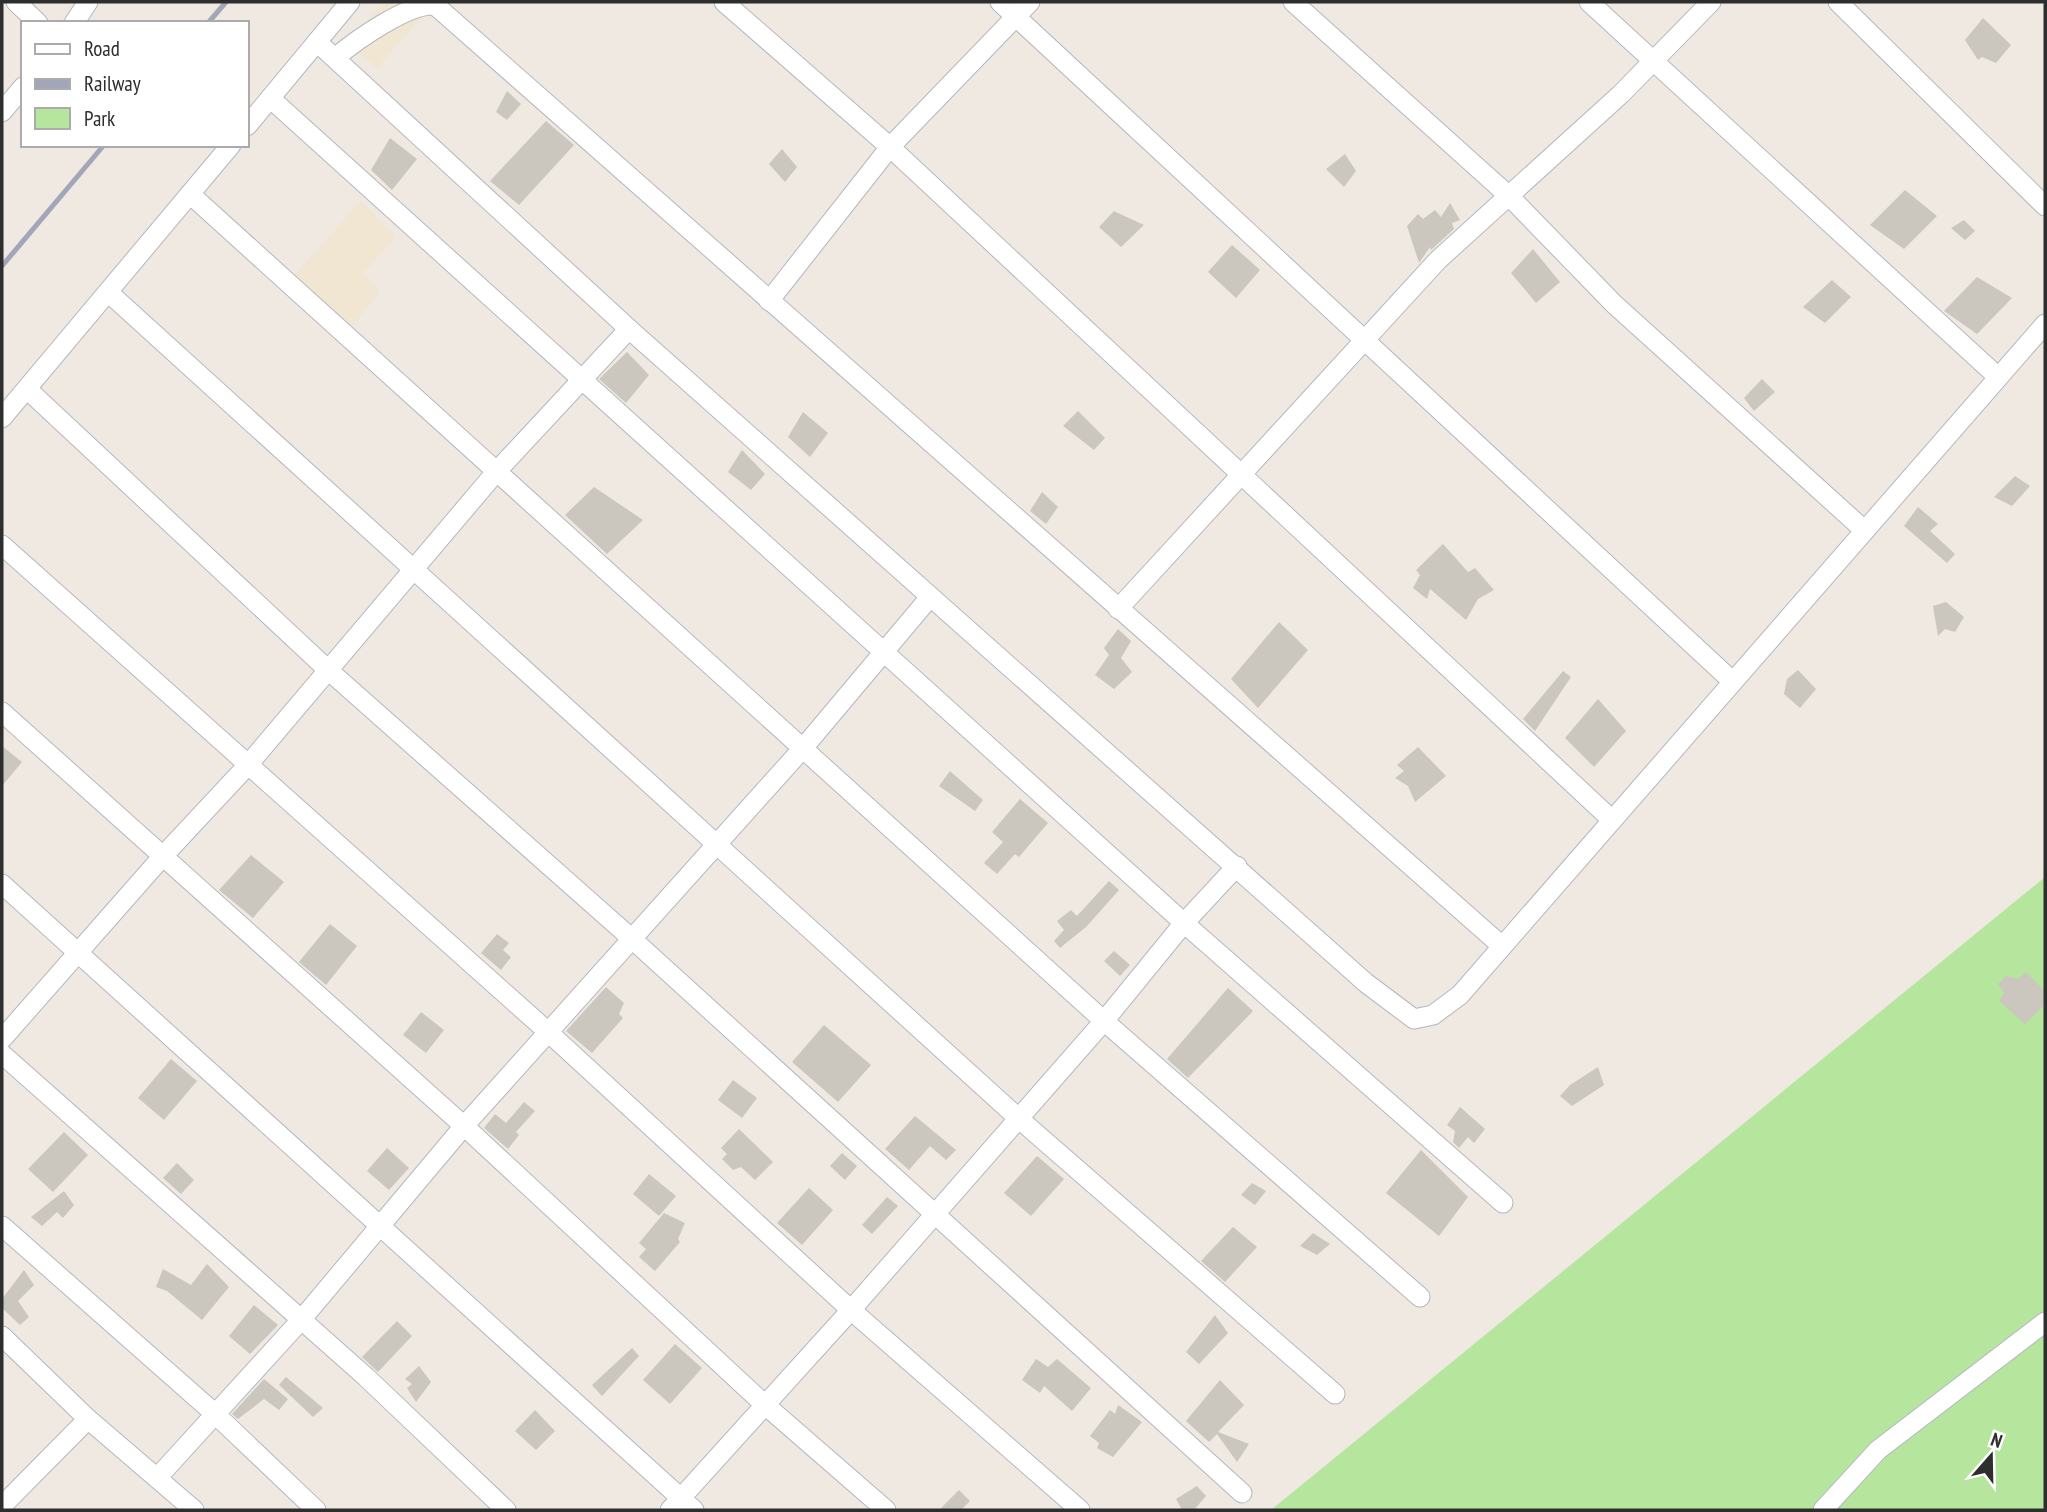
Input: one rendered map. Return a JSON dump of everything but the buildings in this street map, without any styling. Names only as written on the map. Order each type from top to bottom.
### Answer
[{"type":"street","points":[[16,2],[36,21]]},
{"type":"street","points":[[75,21],[88,2]]},
{"type":"street","points":[[248,125],[350,2]]},
{"type":"street","points":[[724,2],[890,147],[1612,820]]},
{"type":"street","points":[[1000,2],[1732,681]]},
{"type":"street","points":[[769,301],[890,147],[1030,2]]},
{"type":"street","points":[[1293,2],[1509,196],[1615,304],[1864,530]]},
{"type":"street","points":[[1589,2],[1998,377]]},
{"type":"street","points":[[1118,609],[1438,260],[1654,60],[1711,2]]},
{"type":"street","points":[[1838,2],[2045,206]]},
{"type":"street","points":[[335,58],[350,45],[404,13],[422,4],[435,5],[1502,946]]},
{"type":"street","points":[[317,42],[629,329],[1366,983],[1414,1019],[1433,1015],[1460,995],[2045,324]]},
{"type":"street","points":[[2,112],[21,89]]},
{"type":"street","points":[[270,98],[581,382],[886,652],[1184,923],[1503,1203]]},
{"type":"street","points":[[2,418],[229,147]]},
{"type":"street","points":[[190,194],[1104,1021],[1420,1297]]},
{"type":"street","points":[[108,292],[1017,1117],[1335,1394]]},
{"type":"street","points":[[2,1039],[163,856],[247,766],[496,472],[629,329]]},
{"type":"street","points":[[27,389],[327,669],[632,939],[1242,1493]]},
{"type":"street","points":[[2,545],[547,1031],[851,1310],[1080,1510]]},
{"type":"street","points":[[157,1478],[213,1412],[301,1320],[378,1226],[547,1031],[804,747],[930,597]]},
{"type":"street","points":[[2,712],[464,1126],[764,1404],[886,1510]]},
{"type":"street","points":[[2,884],[681,1506],[764,1404],[851,1310],[1017,1117],[1104,1021],[1184,923],[1237,866]]},
{"type":"street","points":[[2,1054],[301,1320],[506,1510]]},
{"type":"street","points":[[2,1226],[213,1412],[316,1510]]},
{"type":"street","points":[[1823,1510],[1878,1450],[2045,1322]]},
{"type":"street","points":[[2,1336],[88,1419],[194,1510]]},
{"type":"street","points":[[2,1506],[88,1419]]},
{"type":"shaded area","points":[[382,2],[412,2],[426,12],[377,68],[350,45]]},
{"type":"shaded area","points":[[361,201],[396,237],[363,273],[380,291],[352,326],[293,277]]},
{"type":"green space","points":[[2045,877],[2045,1510],[1271,1510]]},
{"type":"railway","points":[[210,21],[226,2]]},
{"type":"railway","points":[[2,266],[102,147]]}]
